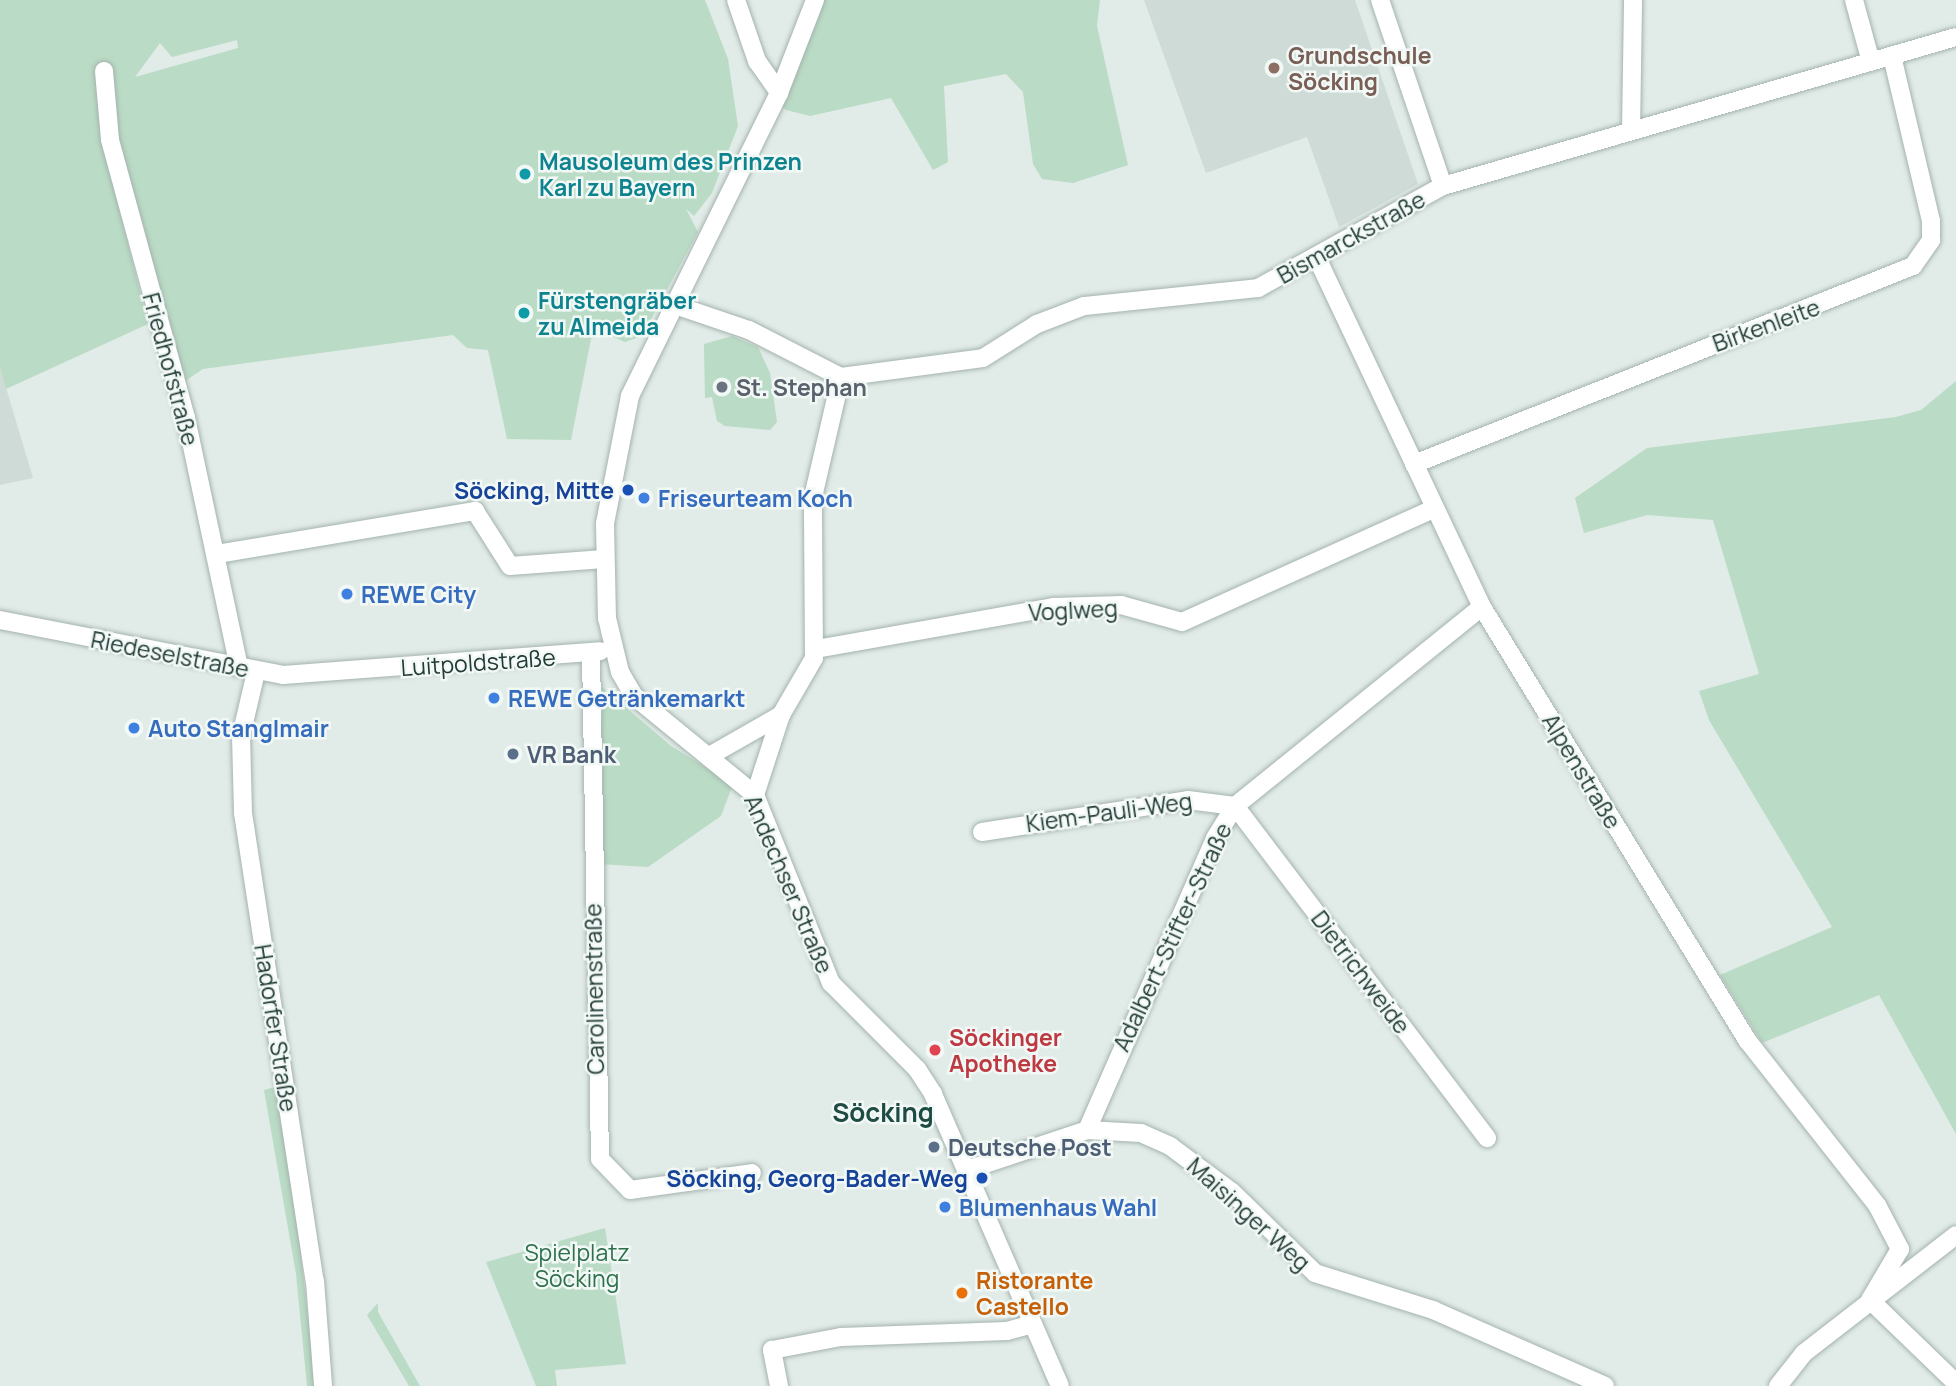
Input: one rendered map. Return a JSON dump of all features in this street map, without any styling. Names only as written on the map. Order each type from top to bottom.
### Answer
[{"type":"street","points":[[736,0],[757,61],[779,93]]},
{"type":"street","name":"Andechser Straße","points":[[815,0],[779,93],[672,304],[627,405],[604,559],[613,648],[634,696],[711,755],[755,795],[828,976],[917,1069],[967,1170],[1030,1325],[1060,1386]]},
{"type":"street","points":[[1380,0],[1443,186]]},
{"type":"street","points":[[1631,131],[1633,0]]},
{"type":"street","points":[[1854,0],[1871,62]]},
{"type":"street","name":"Bismarckstraße","points":[[841,377],[983,358],[1037,324],[1084,306],[1258,288],[1318,260],[1443,186],[1956,37]]},
{"type":"street","name":"Birkenleite","points":[[1414,464],[1913,266],[1931,240],[1931,221],[1892,56]]},
{"type":"street","name":"Friedhofstraße","points":[[104,71],[110,140],[248,669]]},
{"type":"street","name":"Alpenstraße","points":[[1318,260],[1433,509],[1482,607],[1747,1041],[1877,1205],[1900,1249],[1870,1300]]},
{"type":"street","points":[[672,304],[749,330],[841,377],[813,497],[816,649],[781,715],[755,795]]},
{"type":"street","name":"Voglweg","points":[[816,649],[1054,607],[1121,605],[1182,622],[1433,509]]},
{"type":"street","points":[[216,554],[475,511],[510,566],[604,559]]},
{"type":"street","name":"Adalbert-Stifter-Straße","points":[[1087,1130],[1215,838],[1236,806],[1482,607]]},
{"type":"street","name":"Riedeselstraße","points":[[0,620],[248,669],[342,671]]},
{"type":"street","name":"Luitpoldstraße","points":[[342,671],[591,653],[613,648]]},
{"type":"street","name":"Carolinenstraße","points":[[591,653],[600,1159],[630,1190],[752,1173]]},
{"type":"street","name":"Hadorfer Straße","points":[[248,669],[241,736],[243,813],[315,1281],[323,1386]]},
{"type":"street","points":[[711,755],[781,715]]},
{"type":"street","name":"Kiem-Pauli-Weg","points":[[982,832],[1188,800],[1236,806]]},
{"type":"street","name":"Dietrichweide","points":[[1236,806],[1487,1138]]},
{"type":"street","name":"Maisinger Weg","points":[[967,1170],[1087,1130],[1141,1132],[1170,1146],[1232,1192],[1315,1273],[1433,1310],[1605,1386]]},
{"type":"street","points":[[1778,1386],[1804,1353],[1956,1235]]},
{"type":"street","points":[[1870,1300],[1956,1383]]},
{"type":"street","points":[[779,1386],[772,1350],[841,1337],[1007,1331],[1030,1325]]},
{"type":"shaded area","name":"Grundschule Söcking","points":[[1144,0],[1355,0],[1418,184],[1339,227],[1307,137],[1206,173]]},
{"type":"shaded area","points":[[0,368],[33,478],[0,485]]},
{"type":"green space","points":[[0,0],[705,0],[728,59],[738,126],[712,193],[694,216],[686,209],[698,232],[642,336],[625,342],[602,332],[591,339],[571,440],[507,439],[488,350],[467,348],[453,335],[203,369],[185,381],[111,116],[100,133],[148,324],[6,389],[0,368]],"holes":[[[237,40],[238,48],[135,77],[160,43],[172,57]]]},
{"type":"green space","points":[[821,0],[1100,0],[1097,26],[1128,165],[1073,183],[1042,179],[1033,164],[1023,92],[1006,74],[944,86],[948,162],[933,170],[891,98],[810,116],[786,110],[781,106]]},
{"type":"green space","points":[[732,336],[758,347],[770,373],[777,422],[770,430],[725,426],[717,421],[712,397],[705,398],[704,344]]},
{"type":"green space","points":[[1956,381],[1956,1134],[1879,995],[1762,1043],[1720,975],[1832,927],[1709,720],[1699,691],[1759,674],[1713,520],[1647,515],[1584,533],[1575,498],[1647,448],[1896,417],[1921,410]]},
{"type":"green space","points":[[602,687],[671,746],[733,784],[721,816],[648,867],[599,864]]},
{"type":"green space","points":[[275,1087],[296,1215],[316,1386],[307,1386],[296,1274],[264,1090]]},
{"type":"green space","name":"Spielplatz Söcking","points":[[605,1228],[626,1364],[555,1370],[557,1386],[536,1386],[486,1262]]},
{"type":"green space","points":[[378,1303],[378,1312],[420,1386],[409,1386],[367,1315]]},
{"type":"place","name":"Grundschule Söcking","points":[[1274,68]]},
{"type":"place","name":"Mausoleum des Prinzen Karl zu Bayern","points":[[525,174]]},
{"type":"place","name":"Fürstengräber zu Almeida","points":[[524,313]]},
{"type":"place","name":"St. Stephan","points":[[722,387]]},
{"type":"place","name":"Söcking, Mitte","points":[[628,490]]},
{"type":"place","name":"Friseurteam Koch","points":[[644,498]]},
{"type":"place","name":"REWE City","points":[[347,594]]},
{"type":"place","name":"REWE Getränkemarkt","points":[[494,698]]},
{"type":"place","name":"Auto Stanglmair","points":[[134,728]]},
{"type":"place","name":"VR Bank","points":[[513,754]]},
{"type":"place","name":"Söckinger Apotheke","points":[[935,1050]]},
{"type":"place","name":"Deutsche Post","points":[[934,1147]]},
{"type":"place","name":"Söcking, Georg-Bader-Weg","points":[[982,1178]]},
{"type":"place","name":"Blumenhaus Wahl","points":[[945,1207]]},
{"type":"place","name":"Ristorante Castello","points":[[962,1293]]},
{"type":"district","name":"Söcking","points":[[883,1113]]}]
